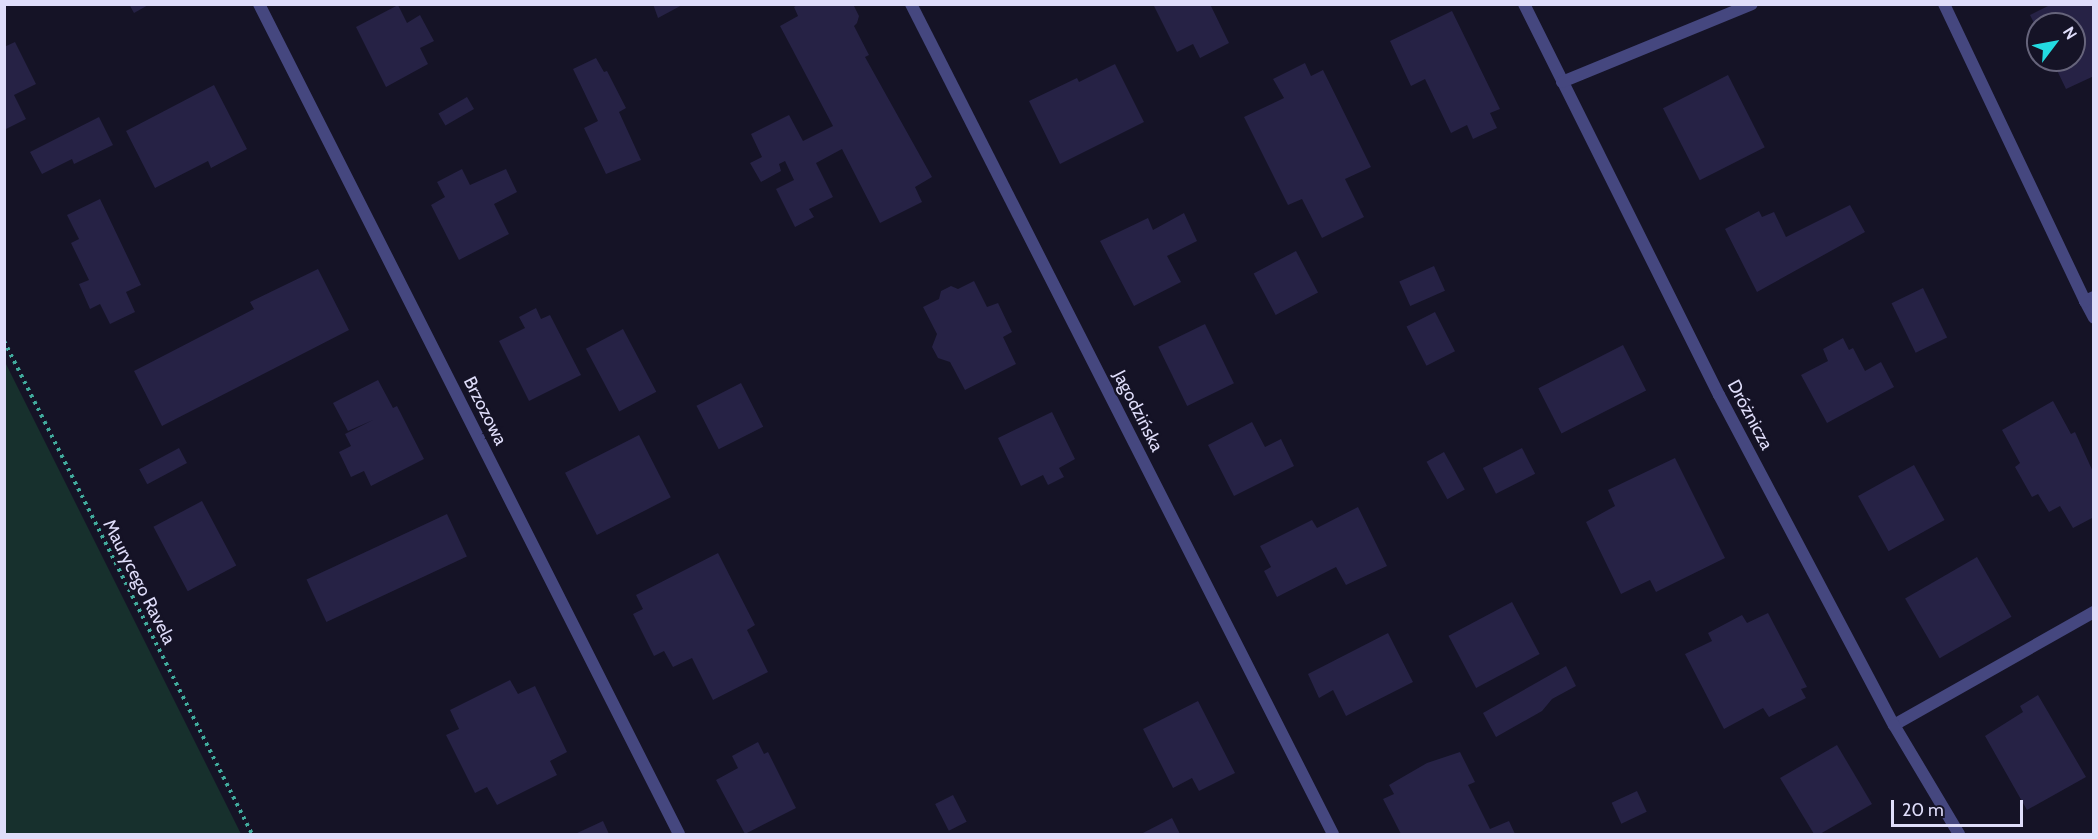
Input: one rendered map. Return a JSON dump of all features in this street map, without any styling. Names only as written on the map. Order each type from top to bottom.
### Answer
[{"type":"street","name":"Brzozowa","points":[[259,4],[679,834]]},
{"type":"street","name":"Jagodzińska","points":[[911,4],[1333,834]]},
{"type":"street","name":"Dróżnicza","points":[[1524,4],[1719,395],[1894,725],[1959,834]]},
{"type":"street","points":[[1562,82],[1752,4]]},
{"type":"street","points":[[1944,4],[2090,299],[2094,318]]},
{"type":"street","points":[[1894,725],[2094,612]]},
{"type":"path","name":"Maurycego Ravela","points":[[4,341],[252,834]]},
{"type":"green space","points":[[5,362],[241,834],[5,834]]},
{"type":"building","points":[[129,4],[150,4],[134,13]]},
{"type":"building","points":[[653,4],[684,4],[658,18]]},
{"type":"building","points":[[799,4],[853,4],[859,16],[854,26],[869,55],[865,57],[932,177],[915,187],[922,202],[880,223],[842,149],[816,163],[833,197],[809,209],[814,217],[795,227],[776,189],[794,180],[785,161],[779,164],[781,171],[761,182],[750,163],[762,157],[751,134],[789,115],[803,141],[833,126],[780,26],[798,16],[794,7]]},
{"type":"building","points":[[1153,4],[1210,4],[1229,43],[1200,58],[1193,44],[1177,52]]},
{"type":"building","points":[[2052,4],[2094,4],[2094,76],[2066,89],[2058,72],[2086,72],[2086,12],[2036,12]]},
{"type":"building","points":[[398,5],[407,23],[420,15],[434,41],[420,48],[428,64],[386,87],[356,27]]},
{"type":"building","points":[[1452,11],[1500,109],[1490,113],[1497,128],[1473,139],[1467,125],[1451,133],[1425,79],[1411,86],[1390,41]]},
{"type":"building","points":[[15,42],[36,84],[14,95],[26,119],[4,130],[4,47]]},
{"type":"building","points":[[596,58],[604,72],[607,71],[626,108],[619,112],[641,160],[606,174],[584,128],[598,121],[573,69]]},
{"type":"building","points":[[1305,63],[1311,76],[1323,70],[1371,167],[1345,179],[1364,217],[1322,238],[1302,199],[1288,205],[1244,117],[1284,98],[1273,79]]},
{"type":"building","points":[[1115,64],[1144,122],[1060,164],[1029,101],[1077,78],[1079,82]]},
{"type":"building","points":[[1728,75],[1765,147],[1700,180],[1663,108]]},
{"type":"building","points":[[214,85],[247,149],[211,168],[208,161],[155,188],[126,131]]},
{"type":"building","points":[[467,97],[474,109],[445,126],[438,114]]},
{"type":"building","points":[[99,117],[113,145],[74,164],[72,159],[42,174],[30,152]]},
{"type":"building","points":[[462,169],[470,185],[506,169],[517,192],[494,204],[509,234],[459,260],[431,205],[445,197],[437,182]]},
{"type":"building","points":[[100,199],[141,285],[126,292],[135,312],[110,324],[100,304],[90,309],[79,284],[89,280],[71,243],[79,239],[67,215]]},
{"type":"building","points":[[1850,205],[1865,232],[1757,292],[1725,229],[1759,211],[1762,217],[1774,212],[1786,237]]},
{"type":"building","points":[[1184,213],[1197,241],[1167,256],[1181,282],[1134,306],[1100,241],[1148,218],[1153,230]]},
{"type":"building","points":[[1296,251],[1318,292],[1276,315],[1254,274]]},
{"type":"building","points":[[1434,266],[1445,291],[1410,306],[1399,281]]},
{"type":"building","points":[[318,269],[349,330],[162,426],[134,371],[254,309],[250,302]]},
{"type":"building","points":[[974,281],[987,307],[998,303],[1012,332],[1003,337],[1016,364],[965,390],[950,362],[938,358],[932,347],[937,334],[923,307],[939,299],[941,291],[951,286],[958,289]]},
{"type":"building","points":[[1923,288],[1947,337],[1916,353],[1892,303]]},
{"type":"building","points":[[536,308],[541,319],[550,315],[581,375],[529,401],[499,341],[525,328],[519,317]]},
{"type":"building","points":[[1435,312],[1455,351],[1426,366],[1406,327]]},
{"type":"building","points":[[1205,324],[1234,383],[1187,406],[1158,347]]},
{"type":"building","points":[[623,329],[656,392],[619,411],[586,349]]},
{"type":"building","points":[[1843,338],[1849,350],[1853,348],[1865,371],[1881,362],[1894,387],[1827,423],[1801,375],[1828,361],[1823,349]]},
{"type":"building","points":[[1623,345],[1646,390],[1562,434],[1538,388]]},
{"type":"building","points":[[378,380],[393,408],[397,406],[424,459],[371,486],[364,471],[351,477],[339,452],[351,446],[345,434],[373,420],[348,431],[333,403]]},
{"type":"building","points":[[741,383],[763,427],[719,449],[696,406]]},
{"type":"building","points":[[2053,401],[2071,434],[2075,432],[2094,474],[2094,517],[2073,528],[2060,506],[2049,512],[2038,494],[2032,497],[2015,467],[2020,463],[2002,430]]},
{"type":"building","points":[[1052,412],[1075,459],[1059,468],[1064,477],[1048,485],[1043,475],[1021,486],[998,438]]},
{"type":"building","points":[[1252,422],[1265,447],[1281,439],[1294,466],[1234,496],[1208,445]]},
{"type":"building","points":[[639,435],[671,497],[597,535],[565,473]]},
{"type":"building","points":[[179,448],[187,463],[147,484],[139,469]]},
{"type":"building","points":[[1522,448],[1535,474],[1496,494],[1483,468]]},
{"type":"building","points":[[1444,452],[1465,490],[1447,499],[1427,462]]},
{"type":"building","points":[[1675,458],[1725,558],[1656,592],[1650,580],[1621,594],[1586,522],[1615,506],[1608,490]]},
{"type":"building","points":[[1914,465],[1945,520],[1889,551],[1858,496]]},
{"type":"building","points":[[202,501],[236,565],[188,591],[153,527]]},
{"type":"building","points":[[1358,507],[1387,566],[1346,585],[1336,567],[1277,597],[1264,571],[1271,567],[1260,546],[1312,520],[1317,528]]},
{"type":"building","points":[[447,514],[467,557],[326,622],[307,580]]},
{"type":"building","points":[[718,553],[755,625],[747,630],[768,672],[713,700],[692,658],[673,667],[664,651],[654,656],[633,614],[643,609],[636,595]]},
{"type":"building","points":[[1977,557],[2012,617],[1940,658],[1905,598]]},
{"type":"building","points":[[1512,602],[1540,654],[1476,688],[1448,636]]},
{"type":"building","points":[[1768,613],[1807,687],[1801,689],[1806,698],[1769,717],[1763,708],[1724,729],[1685,654],[1712,641],[1708,633],[1742,615],[1747,623]]},
{"type":"building","points":[[1388,633],[1413,682],[1346,716],[1333,690],[1319,698],[1308,674]]},
{"type":"building","points":[[1566,666],[1576,686],[1552,699],[1542,711],[1496,737],[1483,713]]},
{"type":"building","points":[[510,680],[518,694],[535,686],[567,752],[550,761],[557,775],[497,805],[487,787],[475,793],[446,735],[459,729],[450,710]]},
{"type":"building","points":[[2038,695],[2086,777],[2027,810],[1985,736],[2023,712],[2020,706]]},
{"type":"building","points":[[1198,701],[1235,773],[1199,791],[1192,778],[1173,788],[1143,729]]},
{"type":"building","points":[[758,742],[764,754],[768,752],[796,808],[745,834],[716,780],[738,768],[732,756]]},
{"type":"building","points":[[1837,745],[1872,804],[1820,834],[1814,834],[1780,778]]},
{"type":"building","points":[[1460,752],[1475,782],[1468,785],[1490,829],[1509,821],[1515,834],[1401,834],[1383,799],[1394,794],[1389,785],[1427,763]]},
{"type":"building","points":[[1637,791],[1647,812],[1621,824],[1612,803]]},
{"type":"building","points":[[953,795],[967,822],[949,831],[935,804]]},
{"type":"building","points":[[1172,818],[1180,834],[1141,834]]},
{"type":"building","points":[[603,821],[609,834],[575,834]]}]
